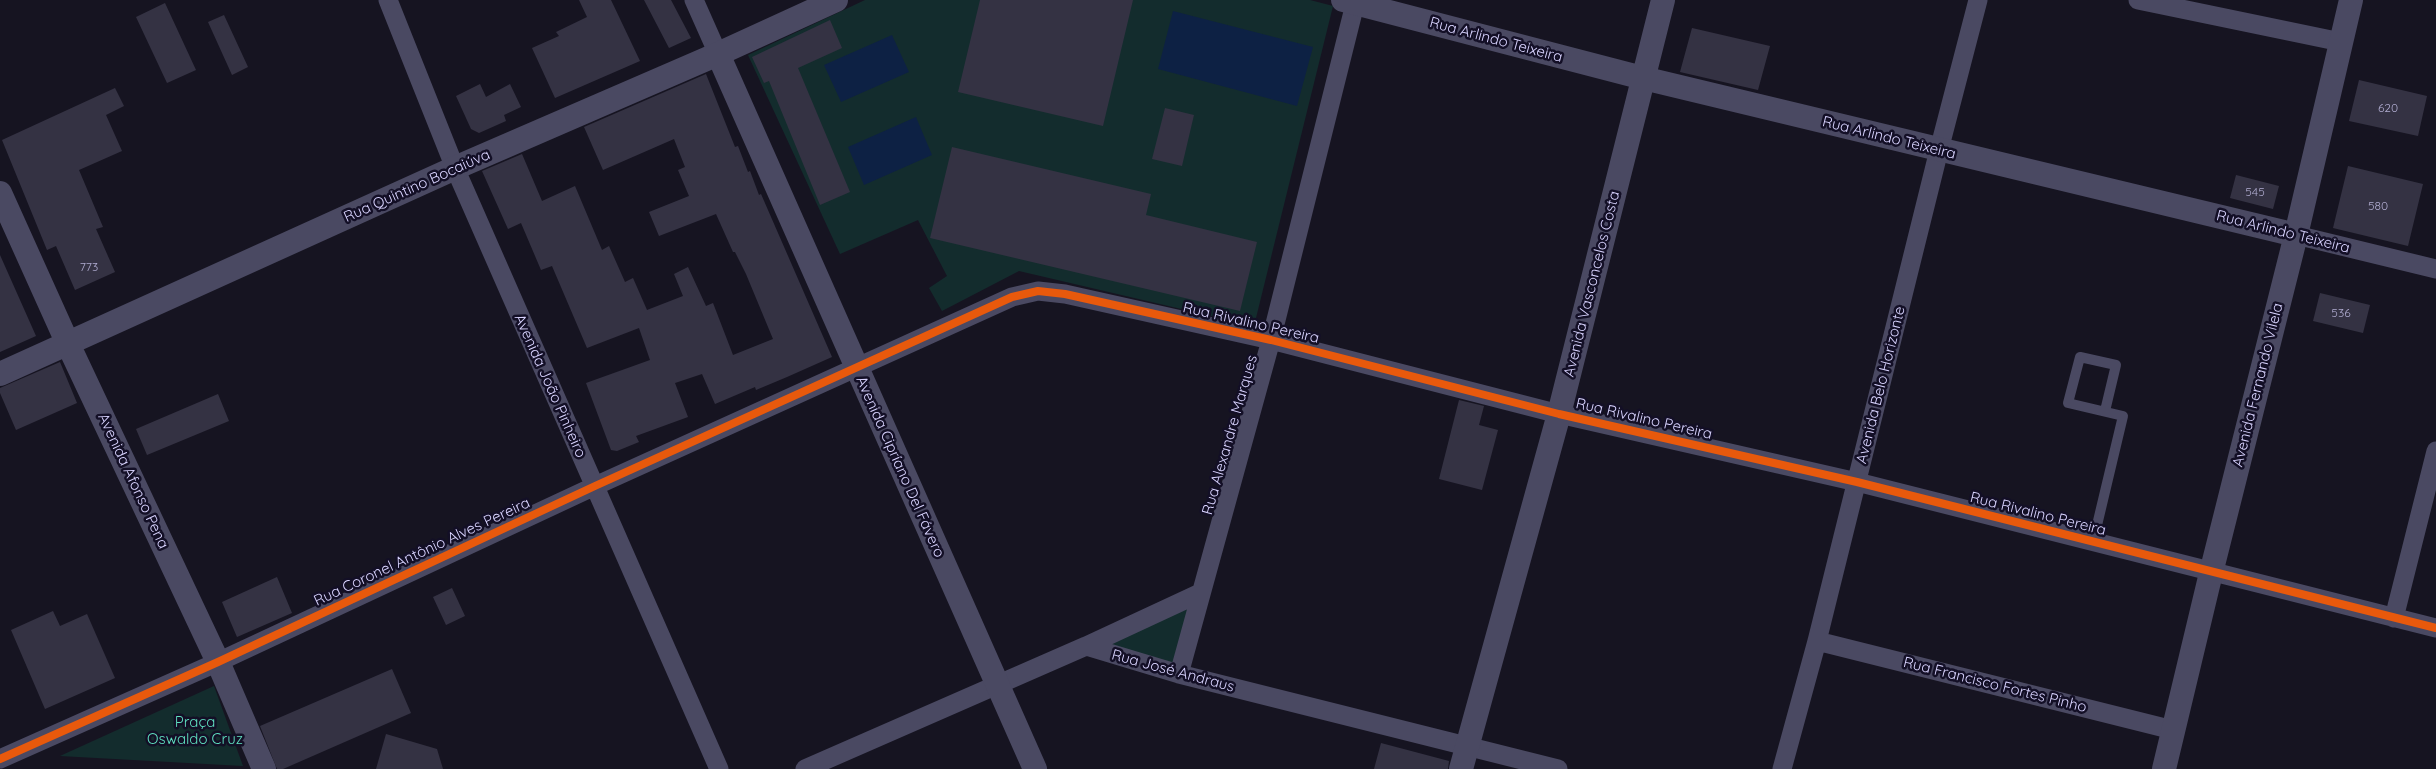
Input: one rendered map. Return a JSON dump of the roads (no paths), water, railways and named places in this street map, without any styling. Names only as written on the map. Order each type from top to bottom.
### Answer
[{"type":"street","name":"Avenida João Pinheiro","points":[[388,0],[454,168],[719,769]]},
{"type":"street","name":"Avenida Cipríano Del Fávero","points":[[694,0],[1035,769]]},
{"type":"street","name":"Rua Quintino Bocaiúva","points":[[0,374],[454,168],[718,54],[836,0]]},
{"type":"street","name":"Avenida Vasconcelos Costa","points":[[1461,769],[1559,414],[1663,0]]},
{"type":"street","name":"Avenida Belo Horizonte","points":[[1782,769],[1817,641],[1978,0]]},
{"type":"street","points":[[2138,0],[2341,42]]},
{"type":"street","name":"Avenida Fernando Vilela","points":[[2164,769],[2296,235],[2351,0]]},
{"type":"street","name":"Rua Arlindo Teixeira","points":[[1352,1],[1643,78],[2436,269]]},
{"type":"street","name":"Rua Alexandre Marques","points":[[1179,674],[1271,340],[1352,1]]},
{"type":"street","name":"Avenida Afonso Pena","points":[[0,193],[68,344],[218,662],[264,769]]},
{"type":"street","name":"Rua Rivalino Pereira","points":[[856,369],[1012,297],[1038,291],[1065,294],[1271,340],[1559,414],[1857,482],[2211,573],[2436,628]]},
{"type":"street","name":"Rua Coronel Antônio Alves Pereira","points":[[0,759],[218,662],[595,486],[856,369]]},
{"type":"street","points":[[2394,618],[2436,451]]},
{"type":"street","points":[[805,769],[997,687],[1200,593]]},
{"type":"street","name":"Rua Francisco Fortes Pinho","points":[[1817,641],[2173,730]]},
{"type":"street","name":"Rua José Andraus","points":[[1086,646],[1179,674],[1558,769]]},
{"type":"lane","points":[[2092,542],[2123,416],[2068,403],[2080,357],[2116,365],[2105,411]]},
{"type":"water","points":[[1173,11],[1313,47],[1297,106],[1158,69]]},
{"type":"water","points":[[892,35],[909,72],[841,102],[824,65]]},
{"type":"water","points":[[916,117],[932,155],[864,185],[848,147]]},
{"type":"park label","name":"Praça Oswaldo Cruz","points":[[195,730]]}]
